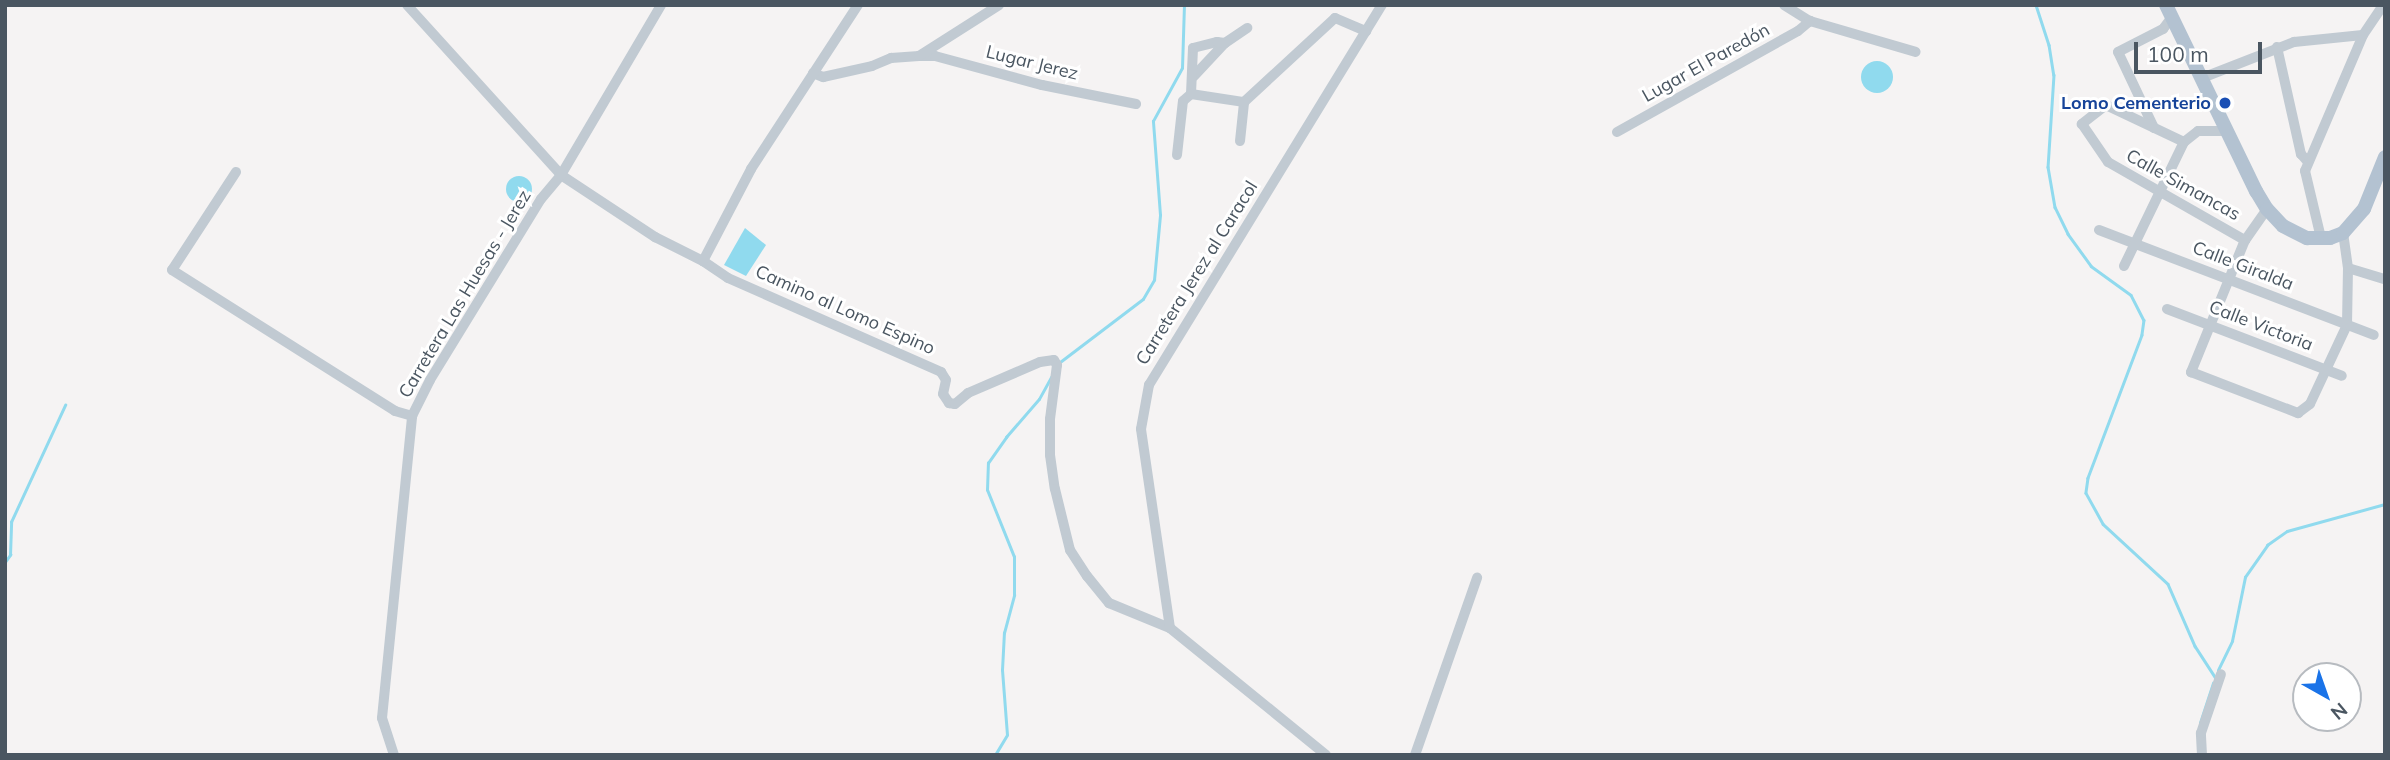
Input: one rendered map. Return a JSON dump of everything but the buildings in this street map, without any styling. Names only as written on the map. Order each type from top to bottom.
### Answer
[{"type":"main road","points":[[2169,11],[2267,209],[2294,232],[2320,238],[2343,233],[2364,209],[2385,157]]},
{"type":"street","name":"Camino al Lomo Espino","points":[[407,5],[561,175],[654,237],[703,261],[728,278],[941,372],[946,380],[943,394],[949,403],[956,404],[968,393],[1040,362],[1054,360],[1057,365],[1050,419],[1050,455],[1061,522],[1070,550],[1109,603],[1170,628]]},
{"type":"street","name":"Carretera Las Huesas - Jerez","points":[[394,755],[382,718],[412,416],[430,380],[527,221],[561,175],[661,5]]},
{"type":"street","points":[[703,261],[751,169],[858,5]]},
{"type":"street","points":[[813,73],[823,77],[872,66],[891,58],[919,56],[999,5]]},
{"type":"street","name":"Carretera Jerez al Caracol","points":[[1170,628],[1141,429],[1149,385],[1382,5]]},
{"type":"street","name":"Lugar El Paredón","points":[[1784,5],[1810,21],[1916,52]]},
{"type":"street","points":[[2320,238],[2305,171],[2363,35],[2383,5]]},
{"type":"street","points":[[2169,11],[2163,29],[2118,52],[2154,128],[2184,142]]},
{"type":"street","points":[[1240,141],[1244,102],[1335,18],[1366,31]]},
{"type":"street","name":"Lugar El Paredón","points":[[1617,132],[1798,31],[1810,21]]},
{"type":"street","points":[[1194,76],[1225,43],[1247,28]]},
{"type":"street","points":[[2202,78],[2277,47],[2330,36],[2347,38],[2363,35]]},
{"type":"street","points":[[1177,155],[1183,101],[1192,94],[1193,48],[1217,42],[1225,43]]},
{"type":"street","points":[[2277,47],[2301,154],[2308,162]]},
{"type":"street","name":"Lugar Jerez","points":[[919,56],[935,55],[1042,85],[1136,104]]},
{"type":"street","points":[[1192,94],[1244,102]]},
{"type":"street","name":"Calle Simancas","points":[[2154,128],[2106,106],[2082,124],[2103,159],[2245,240]]},
{"type":"street","points":[[2124,265],[2184,142],[2198,131],[2228,131]]},
{"type":"street","points":[[236,172],[172,270],[394,411],[412,416]]},
{"type":"street","points":[[2267,209],[2245,240],[2191,372],[2298,413],[2310,404],[2347,325],[2348,268],[2343,233]]},
{"type":"street","name":"Calle Giralda","points":[[2099,230],[2374,335]]},
{"type":"street","points":[[2348,268],[2385,279]]},
{"type":"street","name":"Calle Victoria","points":[[2167,309],[2342,376]]},
{"type":"street","points":[[1415,755],[1478,578]]},
{"type":"street","points":[[1170,628],[1326,755]]},
{"type":"street","points":[[2202,755],[2201,733],[2221,674]]},
{"type":"water","points":[[1877,61],[1888,66],[1893,77],[1888,88],[1877,93],[1866,88],[1861,77],[1866,66]]},
{"type":"water","points":[[519,176],[528,180],[532,189],[528,198],[519,202],[510,198],[506,189],[510,180]]},
{"type":"water","points":[[745,228],[766,245],[746,276],[724,265]]},
{"type":"waterway","points":[[1060,362],[1143,299],[1154,280],[1160,215],[1153,121],[1182,68],[1184,5]]},
{"type":"waterway","points":[[2036,5],[2049,45],[2054,75],[2048,167],[2055,207],[2068,234],[2091,266],[2131,295],[2144,320],[2142,335],[2088,478],[2086,493],[2103,524],[2168,584],[2195,646],[2215,677]]},
{"type":"waterway","points":[[995,755],[1007,735],[1002,670],[1004,633],[1014,595],[1014,557],[987,490],[988,463],[1006,437],[1039,399],[1051,377]]},
{"type":"waterway","points":[[5,562],[10,555],[11,522],[65,405]]},
{"type":"waterway","points":[[2218,670],[2232,641],[2245,577],[2267,545],[2287,531],[2385,504]]},
{"type":"waterway","points":[[2200,723],[2213,683]]},
{"type":"place","name":"Lomo Cementerio","points":[[2225,103]]}]
